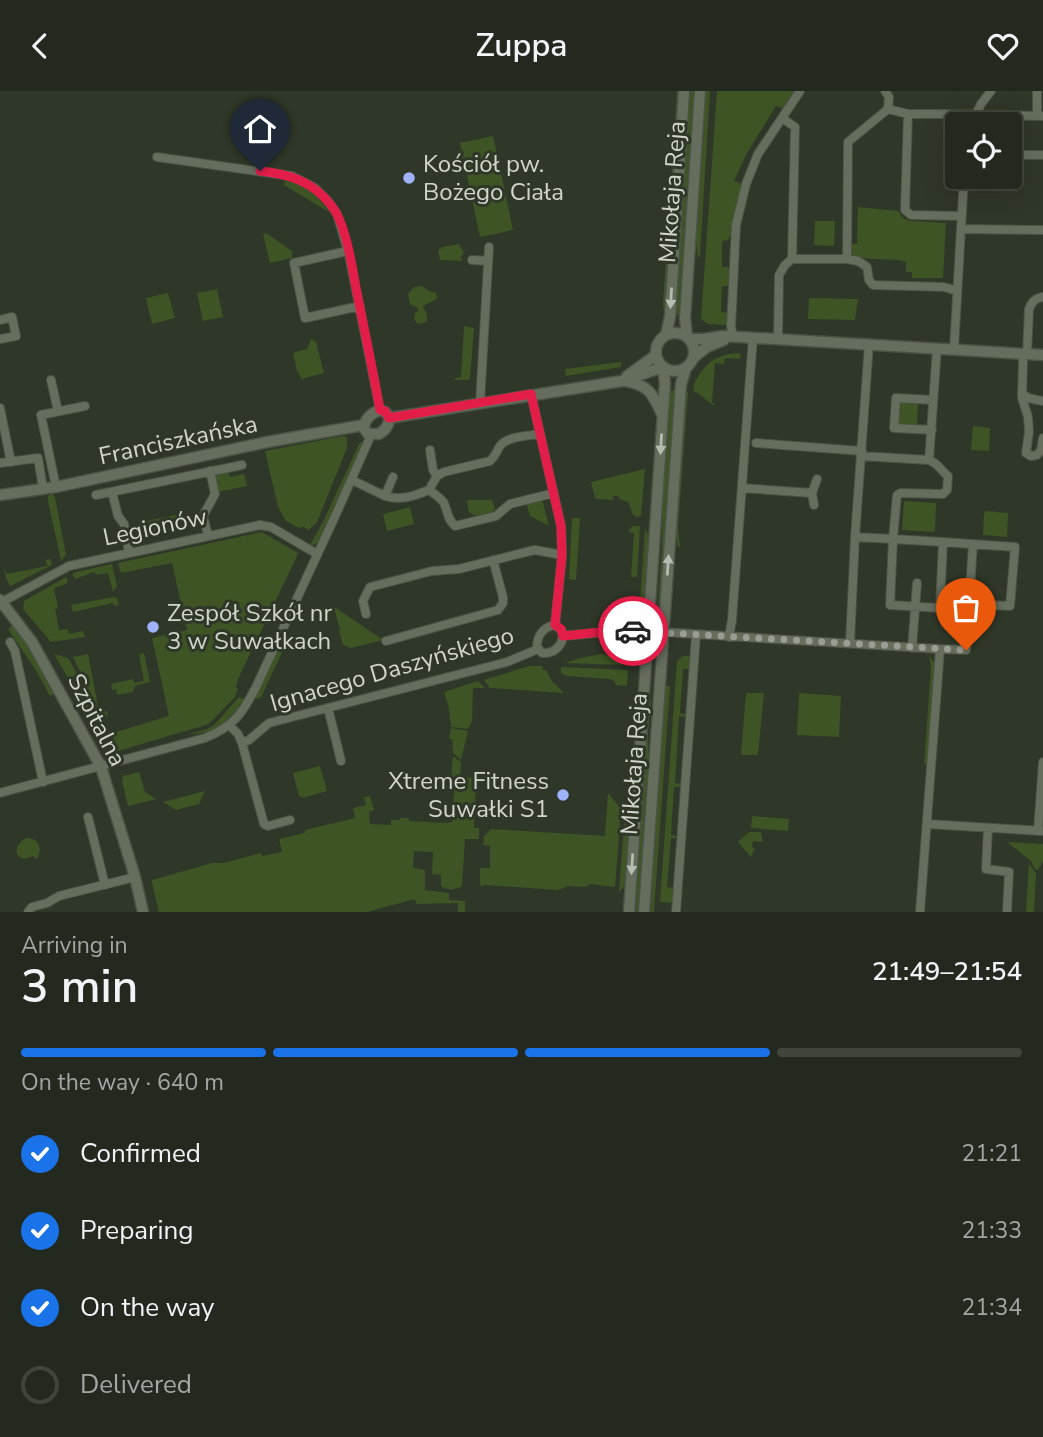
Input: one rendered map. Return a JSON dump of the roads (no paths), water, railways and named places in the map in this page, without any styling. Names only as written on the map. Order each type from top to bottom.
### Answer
[{"type":"street","name":"Mikołaja Reja","points":[[666,335],[670,317],[684,91]]},
{"type":"street","name":"Mikołaja Reja","points":[[688,338],[685,318],[700,91]]},
{"type":"street","points":[[733,336],[736,225],[746,184],[758,154],[800,91]]},
{"type":"street","points":[[847,259],[848,142],[888,109],[889,97],[885,91]]},
{"type":"street","points":[[976,112],[991,91]]},
{"type":"street","points":[[1022,116],[1040,116],[1037,91]]},
{"type":"street","points":[[888,109],[908,114],[945,115]]},
{"type":"street","points":[[908,114],[905,210],[911,215],[961,216]]},
{"type":"street","points":[[782,118],[795,127],[792,259]]},
{"type":"street","points":[[1022,156],[1043,155]]},
{"type":"street","points":[[157,157],[285,174],[315,188],[333,207],[349,255],[384,414],[389,422],[379,434],[371,435],[365,431],[364,425],[369,417],[384,414],[480,403],[622,381],[663,368],[677,372],[686,368],[693,358],[707,347],[733,336]]},
{"type":"street","points":[[954,349],[963,189]]},
{"type":"street","points":[[961,229],[1043,230]]},
{"type":"street","points":[[480,403],[489,247]]},
{"type":"street","points":[[343,253],[294,263],[305,318],[360,306]]},
{"type":"street","points":[[778,339],[779,275],[792,259],[858,261],[867,267],[869,280],[873,285],[944,287],[957,291]]},
{"type":"street","points":[[472,260],[488,261]]},
{"type":"street","points":[[1043,297],[1032,303],[1029,309],[1023,362],[1022,398],[1029,432],[1026,453],[1037,455],[1041,450],[1043,438]]},
{"type":"street","points":[[0,320],[12,317],[16,336],[0,339]]},
{"type":"street","points":[[663,368],[656,355],[659,341],[666,335],[676,333],[688,338],[704,339],[733,336],[1043,355]]},
{"type":"street","points":[[729,637],[752,337]]},
{"type":"street","points":[[688,338],[694,350],[693,358]]},
{"type":"street","points":[[850,643],[869,344]]},
{"type":"street","points":[[929,460],[937,348]]},
{"type":"street","points":[[622,381],[656,355]]},
{"type":"street","name":"Mikołaja Reja","points":[[629,912],[665,383],[663,368]]},
{"type":"street","name":"Mikołaja Reja","points":[[645,912],[681,384],[686,368]]},
{"type":"street","points":[[51,380],[58,411]]},
{"type":"street","points":[[622,381],[641,385],[649,390],[662,414]]},
{"type":"street","points":[[1022,393],[1028,398],[1043,401]]},
{"type":"street","points":[[531,394],[561,526],[562,555],[555,625]]},
{"type":"street","points":[[932,430],[894,428],[896,398],[933,400]]},
{"type":"street","points":[[56,487],[41,415],[85,406]]},
{"type":"street","points":[[0,408],[11,462]]},
{"type":"street","name":"Franciszkańska","points":[[0,495],[56,487],[267,442],[364,425]]},
{"type":"street","points":[[352,480],[385,496],[404,498],[429,490],[437,476],[444,472],[494,459],[500,445],[506,440],[540,434]]},
{"type":"street","name":"Ignacego Daszyńskiego","points":[[230,726],[249,699],[371,435]]},
{"type":"street","points":[[756,443],[929,460],[937,463],[948,476],[947,490],[943,494],[897,495],[890,605],[940,608],[943,542]]},
{"type":"street","points":[[430,450],[433,470],[437,476]]},
{"type":"street","points":[[0,463],[38,458],[43,488]]},
{"type":"street","points":[[96,495],[242,465]]},
{"type":"street","points":[[208,535],[204,516],[215,494],[210,471]]},
{"type":"street","points":[[385,496],[393,477]]},
{"type":"street","points":[[814,505],[812,493],[817,479]]},
{"type":"street","points":[[742,488],[812,493]]},
{"type":"street","points":[[429,490],[444,504],[451,524],[455,526],[496,516],[510,504],[554,493]]},
{"type":"street","points":[[112,492],[118,516],[124,524],[129,553]]},
{"type":"street","name":"Legionów","points":[[1,602],[69,566],[260,525],[271,527],[317,554]]},
{"type":"street","points":[[855,537],[1014,547],[1010,606],[970,604]]},
{"type":"street","points":[[563,636],[611,631],[649,632],[966,650],[973,544]]},
{"type":"street","points":[[366,614],[363,601],[370,587],[535,550],[562,555]]},
{"type":"street","points":[[386,641],[498,610],[503,603],[503,597],[492,560]]},
{"type":"street","points":[[912,648],[916,583]]},
{"type":"street","name":"Szpitalna","points":[[1,602],[32,642],[101,767],[144,912]]},
{"type":"street","points":[[555,625],[561,629],[563,636],[560,646],[551,653],[542,653],[537,642],[541,633],[555,625]]},
{"type":"street","points":[[676,912],[696,635]]},
{"type":"street","points":[[10,642],[15,651],[43,782]]},
{"type":"street","name":"Ignacego Daszyńskiego","points":[[242,743],[269,723],[507,662],[538,649]]},
{"type":"street","points":[[920,912],[940,649]]},
{"type":"street","points":[[328,708],[341,761]]},
{"type":"street","points":[[0,793],[205,738],[230,726],[242,743],[264,824],[268,826],[290,820]]},
{"type":"street","points":[[927,824],[1041,831],[1043,762]]},
{"type":"street","points":[[88,817],[105,884]]},
{"type":"street","points":[[988,828],[986,869],[1009,872],[1007,912]]},
{"type":"street","points":[[28,912],[32,907],[59,896],[135,877]]},
{"type":"place","name":"Kościół pw. Bożego Ciała","points":[[409,178]]},
{"type":"place","name":"Zespół Szkół nr 3 w Suwałkach","points":[[153,627]]},
{"type":"place","name":"Xtreme Fitness Suwałki S1","points":[[563,795]]}]
